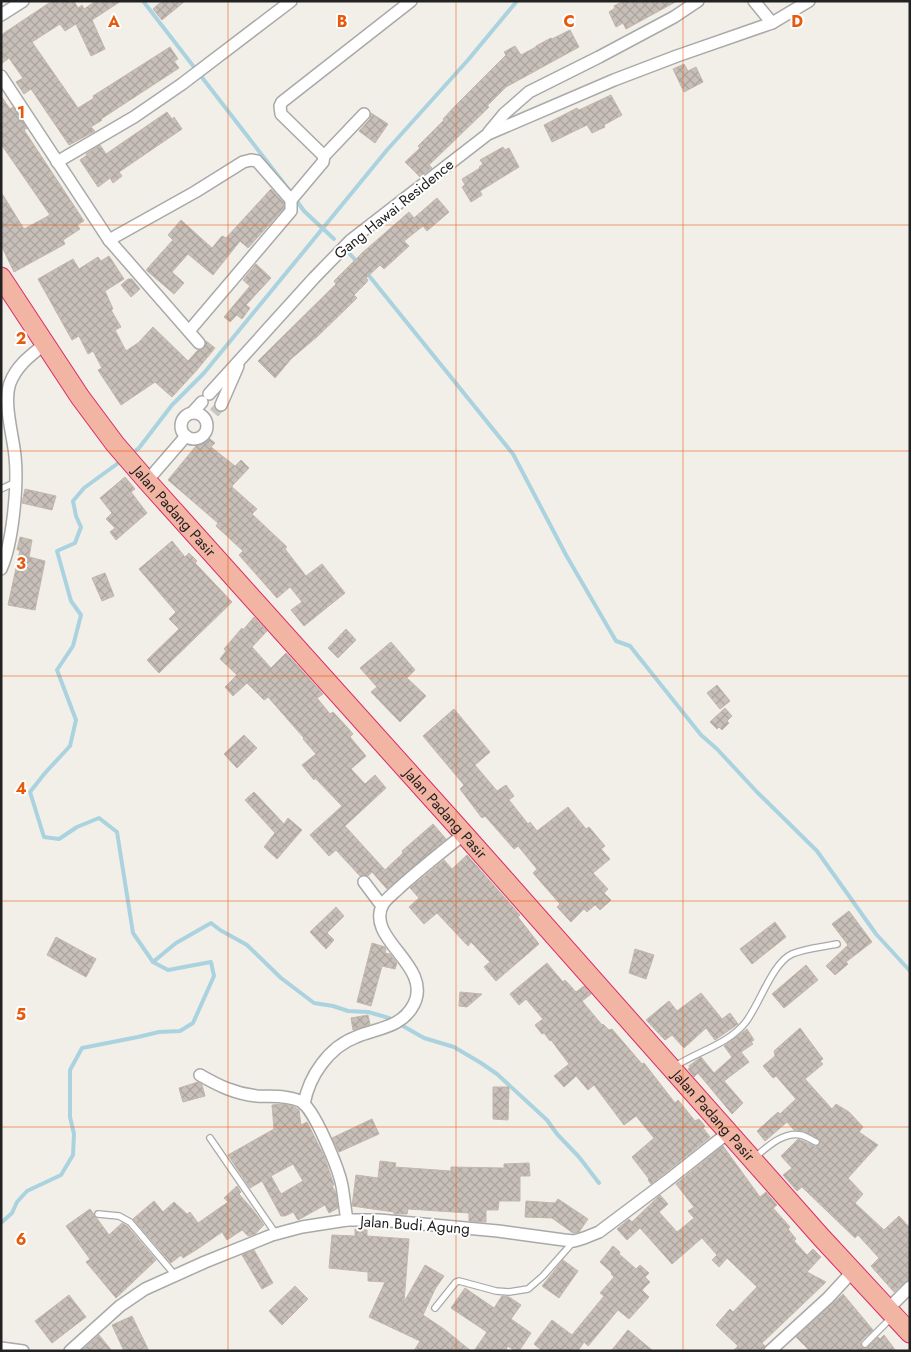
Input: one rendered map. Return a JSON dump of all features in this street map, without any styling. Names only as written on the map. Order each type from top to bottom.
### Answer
[{"type":"highway","name":"Jalan Padang Pasir","points":[[1,278],[80,397],[142,476],[464,834],[752,1160],[910,1333]]},
{"type":"street","points":[[1,15],[23,1]]},
{"type":"street","points":[[57,162],[134,116],[193,76],[291,1]]},
{"type":"street","points":[[324,156],[281,114],[282,102],[411,1]]},
{"type":"street","points":[[488,134],[504,114],[529,92],[674,17],[698,1]]},
{"type":"street","points":[[754,1],[772,23]]},
{"type":"street","points":[[488,134],[614,80],[772,23],[809,1]]},
{"type":"street","points":[[1,76],[109,240],[199,343]]},
{"type":"street","points":[[188,331],[289,214],[294,197],[323,162],[324,156],[364,114]]},
{"type":"street","name":"Gang Hawai Residence","points":[[192,414],[243,355],[351,240],[488,134]]},
{"type":"street","points":[[109,240],[195,192],[243,162],[250,160],[257,161],[294,197]]},
{"type":"street","points":[[1,569],[7,553],[16,482],[15,455],[7,388],[17,369],[25,360],[46,344]]},
{"type":"street","points":[[206,425],[203,418],[192,414],[184,418],[181,428],[190,439],[200,438],[204,434],[206,425],[217,409],[243,355]]},
{"type":"street","points":[[142,476],[186,436]]},
{"type":"street","points":[[304,1104],[312,1079],[326,1059],[343,1043],[354,1037],[398,1022],[414,1004],[416,982],[410,967],[383,930],[380,917],[382,906],[411,877],[464,834]]},
{"type":"street","points":[[364,882],[382,906]]},
{"type":"street","points":[[200,1075],[221,1088],[241,1094],[300,1100],[310,1110],[339,1173],[346,1220]]},
{"type":"street","name":"Jalan Budi Agung","points":[[70,1351],[120,1306],[145,1289],[205,1262],[276,1234],[302,1227],[346,1220],[389,1221],[574,1240],[599,1232],[667,1182],[729,1132]]},
{"type":"street","points":[[770,1351],[828,1298],[853,1271]]},
{"type":"street","points":[[891,1312],[910,1286]]},
{"type":"street","points":[[1,1348],[23,1351]]},
{"type":"lane","points":[[1,489],[16,482]]},
{"type":"lane","points":[[672,1069],[718,1044],[745,1023],[781,963],[791,954],[837,944]]},
{"type":"lane","points":[[752,1160],[770,1145],[784,1137],[800,1135],[816,1142]]},
{"type":"lane","points":[[210,1138],[276,1234]]},
{"type":"lane","points":[[98,1214],[119,1216],[130,1222],[176,1275]]},
{"type":"lane","points":[[435,1308],[456,1282],[459,1281],[496,1291],[509,1292],[528,1289],[543,1276],[574,1240]]},
{"type":"lane","points":[[865,1344],[891,1312]]},
{"type":"building","points":[[52,1],[74,1],[78,8],[82,5],[84,9],[96,1],[121,1],[92,20],[105,49],[91,56],[76,24],[65,31],[60,24],[32,42],[78,108],[94,98],[93,96],[170,47],[178,59],[174,61],[179,68],[101,119],[91,127],[95,131],[69,145],[31,89],[24,94],[16,82],[23,78],[9,58],[1,64],[1,35]]},
{"type":"building","points":[[162,1],[185,1],[162,20],[153,9]]},
{"type":"building","points":[[623,1],[677,1],[626,29],[623,23],[616,27],[609,12],[615,8],[614,6]]},
{"type":"building","points":[[570,30],[579,47],[506,87],[487,106],[489,107],[429,165],[432,168],[420,177],[405,162],[420,148],[418,146],[456,105],[506,55],[504,52],[515,46],[521,55],[551,38]]},
{"type":"building","points":[[684,64],[688,71],[696,67],[703,82],[684,92],[673,69]]},
{"type":"building","points":[[611,95],[622,115],[604,125],[605,127],[592,133],[587,125],[552,142],[544,125],[577,108],[579,110]]},
{"type":"building","points":[[1,96],[10,109],[13,107],[27,128],[24,130],[84,221],[77,225],[80,229],[63,240],[65,244],[14,272],[1,245],[1,192],[24,229],[50,215],[1,144]]},
{"type":"building","points":[[167,112],[172,119],[174,117],[182,129],[119,172],[122,176],[113,183],[110,178],[98,187],[80,160],[100,145],[106,154]]},
{"type":"building","points":[[371,113],[388,124],[375,143],[359,131],[370,119]]},
{"type":"building","points":[[503,147],[505,150],[509,148],[519,167],[480,191],[482,195],[471,202],[462,187],[465,185],[462,179],[480,168],[483,164],[480,160]]},
{"type":"building","points":[[271,189],[284,203],[284,208],[248,248],[240,241],[213,275],[188,254],[172,272],[184,283],[174,294],[146,270],[173,240],[168,235],[181,220],[212,248],[222,236],[226,238]]},
{"type":"building","points":[[437,198],[449,212],[427,231],[423,226],[404,241],[409,246],[384,269],[380,265],[366,278],[368,280],[366,283],[354,295],[357,298],[291,359],[275,378],[258,361],[336,284],[334,281],[362,253],[409,212],[414,218]]},
{"type":"building","points":[[109,256],[124,279],[105,291],[113,309],[111,310],[121,327],[115,330],[126,351],[138,343],[153,327],[188,361],[198,350],[204,348],[206,341],[215,348],[172,397],[155,382],[121,405],[98,370],[102,368],[93,351],[88,354],[79,336],[72,340],[38,279],[73,259],[79,269],[98,257],[101,261]]},
{"type":"building","points":[[256,264],[271,278],[246,305],[250,308],[242,319],[237,315],[230,322],[224,317],[250,286],[243,280]]},
{"type":"building","points":[[128,279],[132,279],[140,289],[131,297],[121,285]]},
{"type":"building","points":[[205,435],[215,443],[211,447],[235,466],[241,460],[249,468],[232,487],[257,509],[252,514],[287,547],[285,549],[306,576],[322,564],[345,593],[304,626],[291,610],[302,602],[290,587],[277,598],[239,555],[243,551],[216,526],[218,523],[168,480]]},
{"type":"building","points":[[125,477],[135,489],[131,492],[147,513],[116,540],[110,532],[115,528],[106,519],[112,513],[100,498]]},
{"type":"building","points":[[25,489],[56,496],[52,510],[22,503]]},
{"type":"building","points":[[20,537],[32,540],[29,557],[45,561],[35,610],[8,605],[20,550],[17,550]]},
{"type":"building","points":[[172,541],[185,557],[189,553],[197,561],[195,563],[232,602],[159,673],[147,660],[179,629],[169,619],[176,612],[139,569]]},
{"type":"building","points":[[105,573],[114,596],[102,601],[92,578]]},
{"type":"building","points":[[254,617],[267,631],[252,647],[271,668],[286,653],[323,694],[317,698],[330,714],[333,712],[353,734],[350,737],[366,756],[351,769],[365,784],[375,775],[386,788],[345,826],[385,870],[403,853],[402,851],[433,824],[446,839],[387,889],[372,872],[368,876],[360,876],[336,850],[329,856],[310,835],[342,806],[315,778],[314,780],[302,765],[316,754],[304,738],[268,697],[264,700],[247,683],[233,696],[225,687],[237,675],[220,659],[226,651],[224,649]]},
{"type":"building","points":[[346,629],[356,640],[338,658],[328,648]]},
{"type":"building","points":[[391,642],[415,670],[407,678],[426,696],[400,722],[371,692],[377,687],[360,668]]},
{"type":"building","points":[[717,685],[730,701],[720,709],[707,693]]},
{"type":"building","points":[[725,708],[732,716],[727,721],[729,723],[722,730],[719,727],[717,729],[710,722]]},
{"type":"building","points":[[454,709],[490,752],[475,765],[497,791],[506,785],[514,796],[509,800],[528,824],[530,822],[537,831],[568,807],[586,829],[589,827],[605,846],[601,849],[610,859],[593,873],[608,889],[604,893],[611,900],[600,910],[595,905],[587,912],[584,909],[571,922],[557,907],[560,904],[533,873],[537,869],[518,846],[514,849],[485,816],[482,818],[460,789],[464,785],[423,736]]},
{"type":"building","points":[[244,735],[257,748],[237,768],[224,754]]},
{"type":"building","points":[[254,792],[284,824],[288,818],[302,830],[277,859],[264,847],[275,833],[245,800]]},
{"type":"building","points":[[467,855],[520,915],[518,917],[539,944],[496,981],[484,967],[490,962],[471,942],[468,946],[437,913],[424,924],[409,907],[419,898],[410,888],[444,860],[452,869]]},
{"type":"building","points":[[336,907],[344,916],[327,933],[334,940],[326,949],[310,932]]},
{"type":"building","points":[[849,911],[872,942],[846,962],[848,964],[835,975],[826,966],[848,945],[832,924]]},
{"type":"building","points":[[775,922],[786,937],[752,964],[740,949]]},
{"type":"building","points":[[56,937],[96,959],[86,977],[47,955]]},
{"type":"building","points":[[372,943],[385,947],[385,953],[390,954],[397,963],[395,969],[382,966],[371,1006],[357,1002]]},
{"type":"building","points":[[635,949],[654,955],[646,979],[629,973]]},
{"type":"building","points":[[547,963],[563,982],[565,980],[576,992],[584,986],[591,994],[582,1001],[602,1025],[609,1030],[612,1029],[642,1064],[644,1063],[675,1103],[678,1100],[695,1121],[699,1119],[705,1126],[703,1128],[710,1137],[651,1184],[632,1157],[654,1138],[636,1116],[624,1125],[594,1085],[588,1090],[576,1076],[564,1087],[554,1076],[569,1064],[551,1040],[544,1033],[542,1034],[535,1025],[543,1019],[526,999],[519,1005],[510,994]]},
{"type":"building","points":[[806,965],[818,980],[784,1008],[772,994]]},
{"type":"building","points":[[460,992],[482,994],[467,1007],[459,1006]]},
{"type":"building","points":[[701,993],[722,1019],[730,1013],[738,1024],[715,1040],[706,1028],[684,1048],[672,1035],[665,1040],[646,1020],[669,1001],[677,1011]]},
{"type":"building","points":[[368,1015],[370,1024],[353,1030],[351,1018]]},
{"type":"building","points":[[800,1028],[823,1059],[820,1061],[823,1064],[805,1079],[832,1109],[836,1104],[849,1112],[863,1127],[859,1132],[878,1145],[848,1178],[863,1194],[855,1203],[884,1230],[899,1216],[910,1228],[910,1280],[894,1292],[871,1266],[879,1258],[858,1235],[855,1238],[802,1187],[797,1191],[783,1175],[792,1168],[781,1156],[798,1139],[816,1147],[820,1143],[819,1139],[804,1131],[794,1130],[787,1122],[765,1141],[757,1131],[796,1099],[776,1076],[773,1078],[763,1066],[775,1056],[774,1051]]},
{"type":"building","points":[[747,1029],[754,1040],[751,1042],[753,1044],[741,1052],[749,1062],[724,1081],[743,1103],[732,1114],[698,1073],[694,1077],[688,1069],[690,1068],[689,1066],[701,1057],[714,1073],[732,1057],[724,1046]]},
{"type":"building","points":[[198,1082],[202,1085],[205,1096],[183,1102],[179,1088]]},
{"type":"building","points":[[493,1087],[509,1087],[508,1120],[493,1119]]},
{"type":"building","points":[[284,1104],[293,1106],[299,1110],[301,1125],[307,1122],[324,1156],[334,1185],[332,1186],[336,1193],[338,1208],[329,1213],[325,1205],[298,1220],[293,1212],[281,1216],[262,1181],[250,1188],[228,1155],[274,1129],[272,1105]],"holes":[[[293,1164],[303,1181],[281,1194],[271,1176]]]},
{"type":"building","points":[[372,1119],[379,1134],[339,1152],[332,1138]]},
{"type":"building","points":[[723,1146],[760,1197],[766,1192],[777,1205],[773,1208],[790,1227],[788,1229],[796,1239],[794,1241],[807,1255],[813,1249],[821,1257],[807,1272],[826,1282],[762,1343],[765,1346],[763,1351],[733,1351],[738,1346],[716,1325],[730,1309],[733,1312],[757,1287],[727,1258],[719,1267],[712,1260],[717,1255],[702,1238],[672,1264],[640,1228],[627,1240],[617,1229],[629,1219],[632,1222],[660,1195],[668,1204],[659,1212],[677,1232],[694,1218],[688,1211],[694,1207],[676,1184]]},
{"type":"building","points":[[380,1161],[396,1163],[395,1167],[451,1171],[451,1167],[504,1168],[504,1164],[529,1163],[530,1176],[520,1176],[520,1201],[499,1201],[498,1210],[486,1210],[486,1222],[469,1221],[469,1213],[408,1209],[407,1214],[394,1214],[394,1212],[352,1206],[356,1175],[378,1178]]},
{"type":"building","points":[[237,1186],[241,1192],[239,1194],[264,1225],[255,1234],[248,1236],[242,1230],[227,1240],[222,1232],[183,1258],[181,1255],[171,1263],[133,1219],[154,1201],[163,1212],[174,1202],[187,1214],[190,1212],[198,1223],[228,1202],[224,1198]]},
{"type":"building","points":[[558,1199],[588,1219],[579,1232],[573,1233],[552,1218],[525,1217],[526,1201],[555,1203]]},
{"type":"building","points":[[90,1209],[109,1235],[122,1223],[127,1226],[156,1260],[116,1298],[86,1262],[90,1259],[66,1226]]},
{"type":"building","points":[[355,1229],[367,1230],[367,1236],[409,1239],[404,1302],[425,1265],[444,1276],[435,1289],[423,1315],[471,1351],[414,1351],[420,1341],[369,1317],[385,1282],[368,1281],[368,1272],[329,1268],[332,1235],[355,1236]]},
{"type":"building","points":[[613,1246],[636,1269],[640,1265],[649,1273],[645,1277],[650,1282],[642,1290],[649,1297],[629,1319],[618,1310],[588,1346],[584,1342],[578,1351],[542,1351],[534,1344],[552,1320],[572,1335],[604,1296],[600,1293],[614,1277],[600,1262]]},
{"type":"building","points":[[254,1250],[273,1283],[262,1289],[242,1255]]},
{"type":"building","points":[[563,1260],[578,1271],[559,1298],[542,1286]]},
{"type":"building","points":[[295,1286],[308,1299],[282,1325],[269,1311]]},
{"type":"building","points":[[465,1288],[494,1308],[502,1296],[509,1297],[521,1305],[511,1319],[531,1333],[519,1351],[515,1351],[508,1346],[505,1351],[474,1351],[487,1332],[451,1308]]},
{"type":"building","points":[[843,1294],[873,1330],[861,1341],[861,1347],[867,1348],[878,1337],[880,1339],[884,1335],[896,1351],[810,1351],[796,1337]]},
{"type":"building","points":[[69,1295],[86,1317],[52,1343],[35,1321]]},
{"type":"building","points":[[132,1316],[149,1351],[124,1351],[112,1325]]},
{"type":"building","points":[[628,1330],[653,1351],[611,1351]]},
{"type":"building","points":[[99,1335],[112,1351],[81,1351]]},
{"type":"waterway","points":[[143,1],[289,190]]},
{"type":"waterway","points":[[131,454],[139,448],[172,405],[204,373],[387,150],[468,60],[517,1]]},
{"type":"waterway","points":[[294,197],[304,211],[334,239]]},
{"type":"waterway","points":[[349,253],[358,263]]},
{"type":"waterway","points":[[366,272],[513,454],[566,555],[616,641],[630,646],[701,735],[817,851],[876,934],[910,971]]},
{"type":"waterway","points":[[1,1223],[12,1213],[17,1202],[27,1191],[61,1175],[73,1155],[74,1134],[70,1117],[70,1070],[82,1048],[159,1032],[180,1031],[193,1023],[214,976],[211,962],[168,970],[153,962],[133,933],[117,832],[99,818],[77,827],[59,839],[44,837],[30,792],[70,746],[76,720],[57,670],[73,646],[81,615],[71,601],[57,551],[75,543],[81,527],[76,516],[73,501],[84,488],[121,461]]},
{"type":"waterway","points":[[153,962],[176,943],[211,923],[247,945],[281,978],[314,1003],[348,1011],[368,1012],[389,1018],[424,1038],[454,1047],[481,1063],[497,1074],[547,1120],[599,1183]]},
{"type":"tunnel","points":[[214,413],[221,405]]}]
